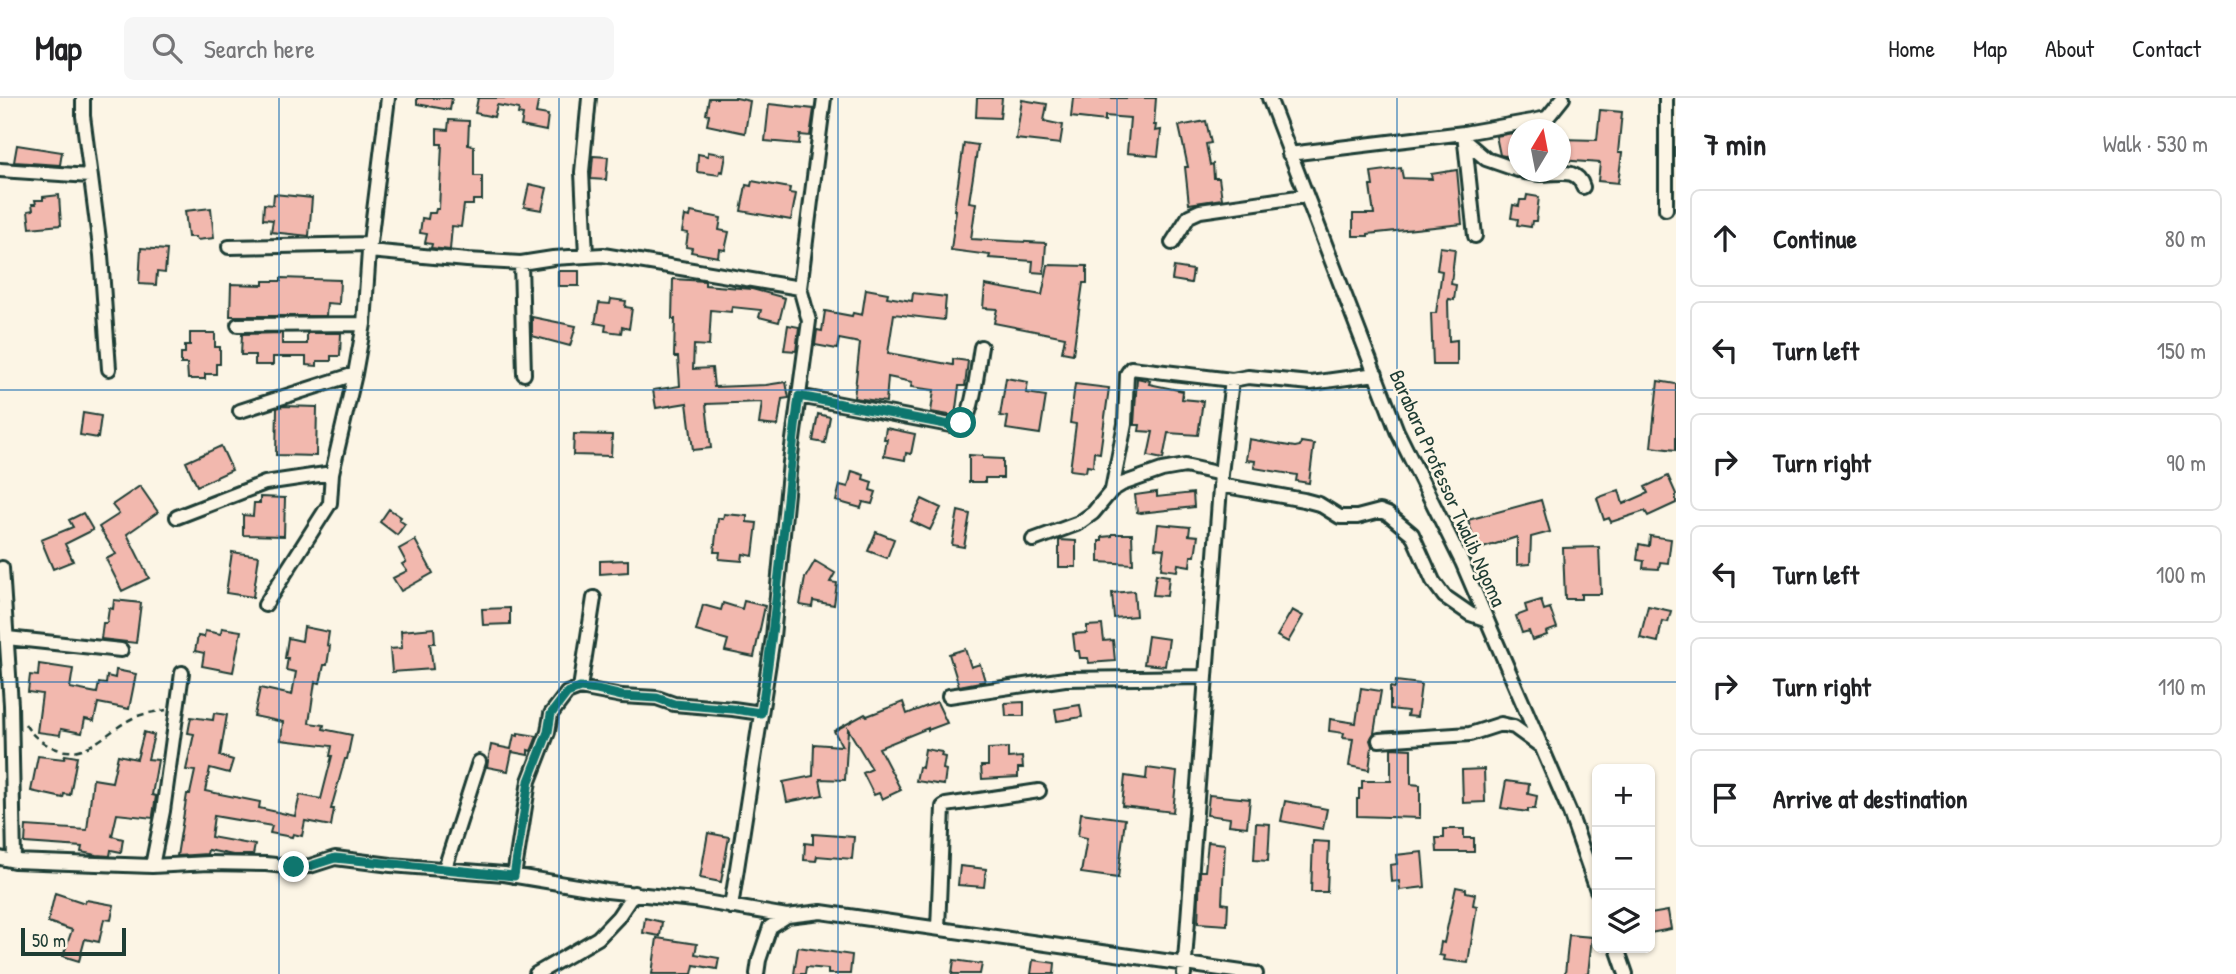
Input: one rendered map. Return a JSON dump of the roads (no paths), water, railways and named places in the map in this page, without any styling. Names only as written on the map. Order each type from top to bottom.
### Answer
[{"type":"street","points":[[83,98],[101,255],[109,369]]},
{"type":"street","points":[[265,605],[330,503],[332,473],[364,324],[369,247],[388,98]]},
{"type":"street","points":[[586,255],[582,172],[589,98]]},
{"type":"street","points":[[731,907],[773,637],[790,462],[809,321],[800,288],[824,98]]},
{"type":"street","name":"Barabara Professor Twalib Ngoma","points":[[1269,98],[1397,431],[1462,562],[1570,813],[1592,876]]},
{"type":"street","points":[[1289,154],[1464,137],[1547,118],[1563,98]]},
{"type":"street","points":[[1666,98],[1666,209]]},
{"type":"street","points":[[1464,137],[1486,159],[1508,167]]},
{"type":"street","points":[[1464,137],[1475,236]]},
{"type":"street","points":[[0,170],[90,176]]},
{"type":"street","points":[[1571,173],[1581,180],[1583,187]]},
{"type":"street","points":[[1172,243],[1189,216],[1200,211],[1306,197]]},
{"type":"street","points":[[229,247],[369,247],[467,260],[521,263],[586,255],[631,258],[800,288]]},
{"type":"street","points":[[521,263],[524,374]]},
{"type":"street","points":[[238,325],[364,324]]},
{"type":"street","points":[[799,396],[950,425],[961,423],[966,419],[970,408],[981,347]]},
{"type":"street","points":[[1112,490],[1126,415],[1128,371],[1131,368],[1233,380],[1248,377],[1311,383],[1376,374]]},
{"type":"street","points":[[240,411],[355,374]]},
{"type":"street","points":[[1184,969],[1220,480],[1233,380]]},
{"type":"street","points":[[1033,540],[1079,523],[1093,513],[1112,490],[1136,479],[1179,467],[1191,467],[1220,480],[1319,504],[1340,517],[1357,517],[1376,512],[1388,514],[1412,534],[1433,580],[1444,596],[1471,614],[1485,619]]},
{"type":"street","points":[[177,517],[265,483],[332,473]]},
{"type":"street","points":[[2,568],[11,705],[15,861]]},
{"type":"street","points":[[580,688],[594,598]]},
{"type":"street","points":[[7,638],[121,650]]},
{"type":"street","points":[[152,866],[163,811],[182,673]]},
{"type":"street","points":[[949,696],[1065,679],[1206,677]]},
{"type":"street","points":[[514,876],[529,781],[548,732],[551,714],[567,693],[580,688],[622,696],[657,698],[674,704],[761,713]]},
{"type":"street","points":[[1379,740],[1470,734],[1501,724],[1525,733],[1542,747]]},
{"type":"street","points":[[445,868],[479,762]]},
{"type":"street","points":[[938,928],[943,807],[1038,791]]},
{"type":"street","points":[[0,858],[15,861],[152,866],[221,863],[294,867],[310,866],[335,858],[445,868],[694,900],[788,916],[821,912],[938,928],[1184,969],[1256,974]]},
{"type":"street","points":[[536,974],[598,938],[618,917],[634,893]]},
{"type":"street","points":[[757,974],[770,927],[788,916]]},
{"type":"street","points":[[1619,953],[1626,974]]}]
